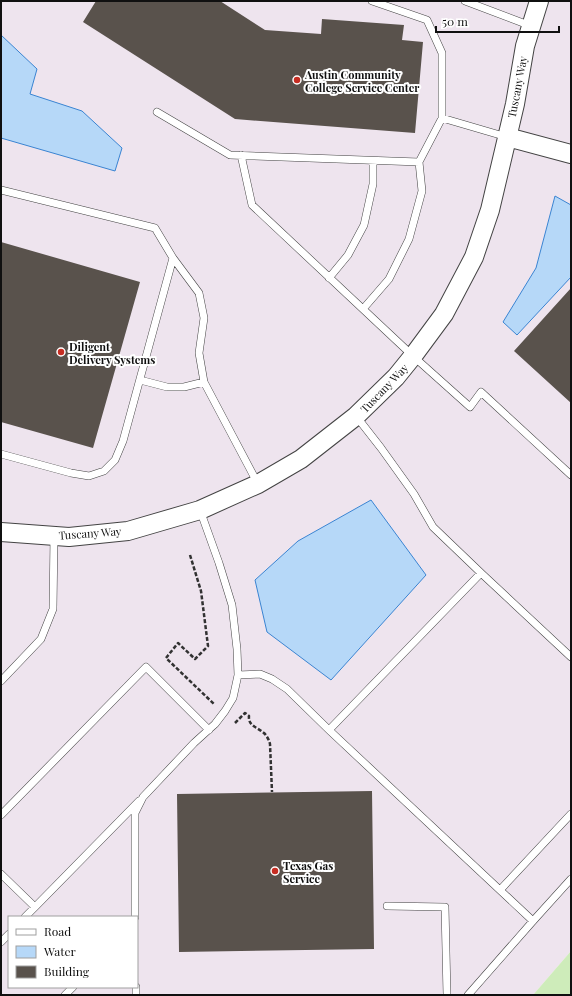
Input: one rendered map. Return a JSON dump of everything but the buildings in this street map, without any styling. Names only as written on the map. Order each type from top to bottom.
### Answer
[{"type":"street","name":"Tuscany Way","points":[[1,532],[70,537],[128,531],[200,510],[258,484],[301,459],[356,416],[396,377],[444,314],[474,257],[490,210],[515,104],[525,46],[539,1]]},
{"type":"street","points":[[507,137],[571,154]]},
{"type":"lane","points":[[363,309],[389,279],[409,239],[422,192],[419,162],[442,118],[442,53],[427,20],[372,1]]},
{"type":"lane","points":[[465,1],[531,26]]},
{"type":"lane","points":[[156,112],[230,155],[419,162]]},
{"type":"lane","points":[[442,118],[507,137]]},
{"type":"lane","points":[[241,155],[252,205],[413,356],[470,407],[481,392],[571,475]]},
{"type":"lane","points":[[329,278],[348,255],[364,225],[373,184],[373,161]]},
{"type":"lane","points":[[1,190],[155,228],[173,258],[199,293],[204,318],[199,353],[204,382],[258,484]]},
{"type":"lane","points":[[1,454],[71,473],[89,476],[104,471],[115,460],[124,441],[173,258]]},
{"type":"lane","points":[[140,380],[167,387],[184,387],[204,382]]},
{"type":"lane","points":[[356,416],[414,494],[433,527],[571,657]]},
{"type":"lane","points":[[26,916],[194,743],[215,724],[226,712],[233,698],[238,675],[237,649],[232,605],[220,563],[200,510]]},
{"type":"lane","points":[[1,681],[42,639],[53,609],[54,536]]},
{"type":"lane","points":[[329,730],[481,573]]},
{"type":"lane","points":[[1,815],[146,667],[209,730]]},
{"type":"lane","points":[[238,675],[260,674],[272,679],[287,689],[533,921]]},
{"type":"lane","points":[[135,916],[135,813],[143,797]]},
{"type":"lane","points":[[500,890],[571,814]]},
{"type":"lane","points":[[1,874],[35,907]]},
{"type":"lane","points":[[468,995],[571,879]]},
{"type":"lane","points":[[387,906],[445,907],[447,995]]},
{"type":"path","points":[[190,554],[201,591],[208,646],[195,659],[178,643],[166,658],[215,705]]},
{"type":"path","points":[[235,723],[245,713],[249,716],[248,720],[251,724],[265,734],[268,739],[270,744],[272,792]]},
{"type":"shaded area","points":[[1,1],[571,1],[571,951],[533,995],[1,995]]},
{"type":"green space","points":[[571,951],[571,995],[533,995]]},
{"type":"water","points":[[1,35],[37,69],[30,94],[82,111],[122,148],[115,171],[1,138]]},
{"type":"water","points":[[555,196],[571,205],[571,277],[517,335],[503,322],[536,268]]},
{"type":"water","points":[[371,500],[426,575],[331,680],[267,632],[255,580],[298,541]]},
{"type":"place","name":"Austin Community College Service Center","points":[[297,80]]},
{"type":"place","name":"Diligent Delivery Systems","points":[[61,352]]},
{"type":"place","name":"Texas Gas Service","points":[[275,871]]}]
